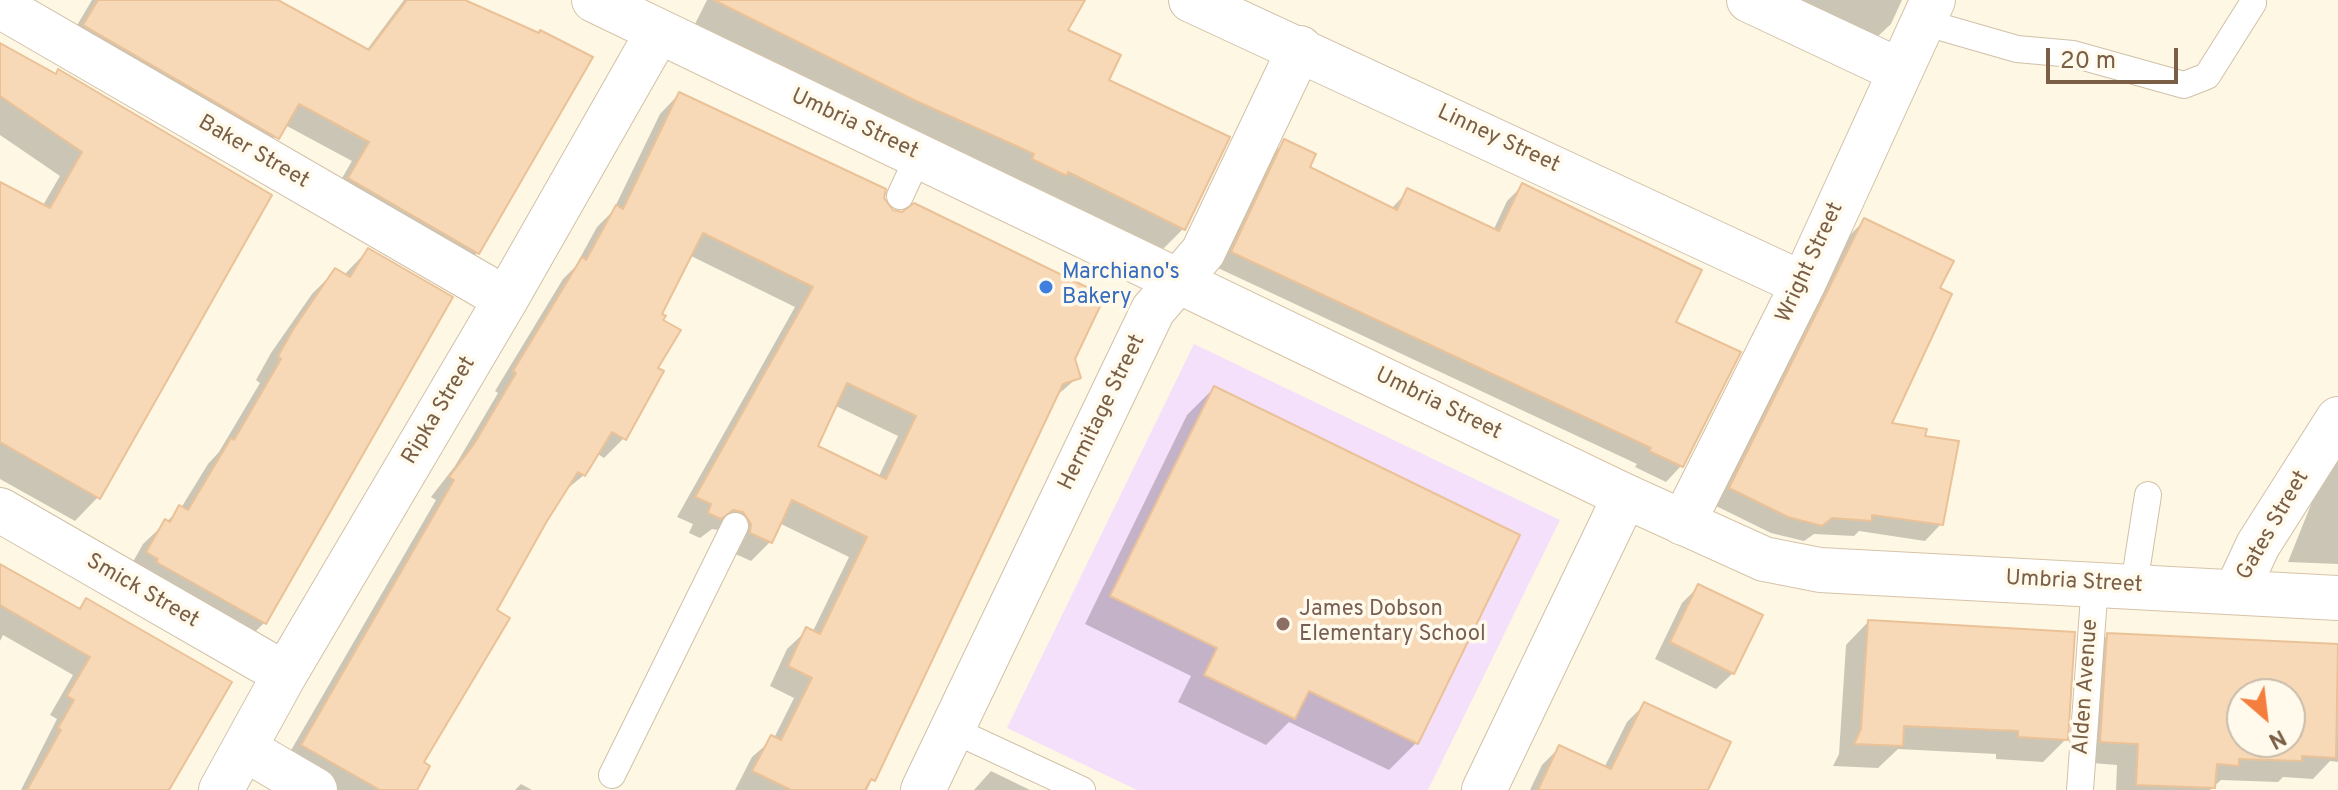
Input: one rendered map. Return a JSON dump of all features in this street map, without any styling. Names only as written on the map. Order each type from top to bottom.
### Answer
[{"type":"street","name":"Umbria Street","points":[[594,0],[1625,496],[1764,559],[1791,567],[2338,598]]},
{"type":"street","name":"Linney Street","points":[[1191,0],[1803,284]]},
{"type":"street","points":[[1749,0],[1900,71]]},
{"type":"street","name":"Baker Street","points":[[0,6],[506,299]]},
{"type":"street","name":"Wright Street","points":[[1683,523],[1803,284],[1928,11]]},
{"type":"street","name":"Ripka Street","points":[[221,790],[285,674],[506,299],[658,32]]},
{"type":"street","name":"Hermitage Street","points":[[923,790],[1153,310],[1203,252],[1300,48]]},
{"type":"street","name":"Gates Street","points":[[2236,592],[2258,545],[2338,419]]},
{"type":"street","points":[[1484,790],[1625,496]]},
{"type":"street","name":"Smick Street","points":[[0,510],[285,674]]},
{"type":"street","points":[[245,749],[315,790]]},
{"type":"lane","points":[[1928,11],[2017,49],[2073,54],[2184,85],[2207,76],[2253,3]]},
{"type":"lane","points":[[900,196],[919,155]]},
{"type":"lane","name":"Alden Avenue","points":[[2080,790],[2114,584],[2148,495]]},
{"type":"lane","points":[[612,775],[735,526]]},
{"type":"lane","points":[[951,729],[1082,790]]},
{"type":"shaded area","name":"James Dobson Elementary School","points":[[1194,344],[1560,520],[1428,790],[1137,790],[1007,728]]},
{"type":"building","points":[[98,0],[278,0],[369,50],[407,0],[465,0],[539,33],[540,30],[593,57],[479,254],[348,178],[369,142],[299,104],[279,139],[83,25]]},
{"type":"building","points":[[714,0],[1085,0],[1068,30],[1121,55],[1109,80],[1230,137],[1185,230],[1068,172],[1067,176],[1032,159],[1034,154],[914,100]]},
{"type":"building","points":[[0,43],[56,74],[58,69],[272,195],[100,499],[0,442],[0,182],[50,208],[82,152],[0,96]]},
{"type":"building","points":[[679,92],[886,189],[884,198],[893,210],[902,212],[914,203],[1105,296],[1075,359],[1081,378],[1063,384],[875,781],[871,779],[865,790],[791,790],[752,771],[771,735],[781,740],[812,678],[788,666],[806,627],[820,634],[867,537],[792,500],[772,543],[750,533],[751,524],[743,512],[733,510],[721,519],[708,513],[711,504],[695,497],[813,287],[703,233],[662,314],[666,316],[663,320],[681,330],[658,368],[664,371],[626,440],[612,432],[585,476],[578,472],[547,521],[497,610],[510,618],[424,762],[430,766],[417,790],[380,790],[301,745],[454,480],[449,477],[474,444],[516,373],[513,371],[582,257],[586,260],[616,205],[623,209]],"holes":[[[847,383],[916,416],[886,479],[818,446]]]},
{"type":"building","points":[[1284,139],[1316,154],[1310,167],[1397,210],[1407,188],[1499,231],[1522,183],[1702,270],[1676,322],[1741,352],[1683,467],[1649,451],[1651,448],[1231,252]]},
{"type":"building","points":[[1864,218],[1954,261],[1940,288],[1952,294],[1892,423],[1927,429],[1925,436],[1959,441],[1943,525],[1872,515],[1872,521],[1832,518],[1822,526],[1788,517],[1729,488]]},
{"type":"building","points":[[368,248],[453,297],[266,624],[156,562],[158,559],[146,552],[165,519],[170,522],[179,505],[188,510],[231,438],[234,440],[281,359],[278,356],[294,328],[335,268],[350,277]]},
{"type":"building","points":[[1214,386],[1520,535],[1418,744],[1309,691],[1295,719],[1204,675],[1217,648],[1110,596]]},
{"type":"building","points":[[0,564],[80,609],[86,598],[232,682],[169,790],[27,790],[61,730],[58,728],[74,700],[67,696],[90,657],[0,605]]},
{"type":"building","points":[[1698,584],[1763,615],[1734,674],[1670,642]]},
{"type":"building","points":[[1868,620],[2075,632],[2068,740],[2018,737],[2018,731],[1904,726],[1903,746],[1854,744],[1861,729]]},
{"type":"building","points":[[2107,633],[2338,644],[2336,758],[2306,756],[2306,678],[2226,678],[2226,758],[2302,758],[2302,761],[2239,759],[2239,766],[2217,764],[2215,788],[2136,785],[2138,744],[2100,742]]},
{"type":"building","points":[[1644,702],[1731,742],[1708,790],[1538,790],[1559,745],[1611,769]]},
{"type":"place","name":"Marchiano's Bakery","points":[[1046,287]]},
{"type":"place","name":"James Dobson Elementary School","points":[[1283,624]]}]
